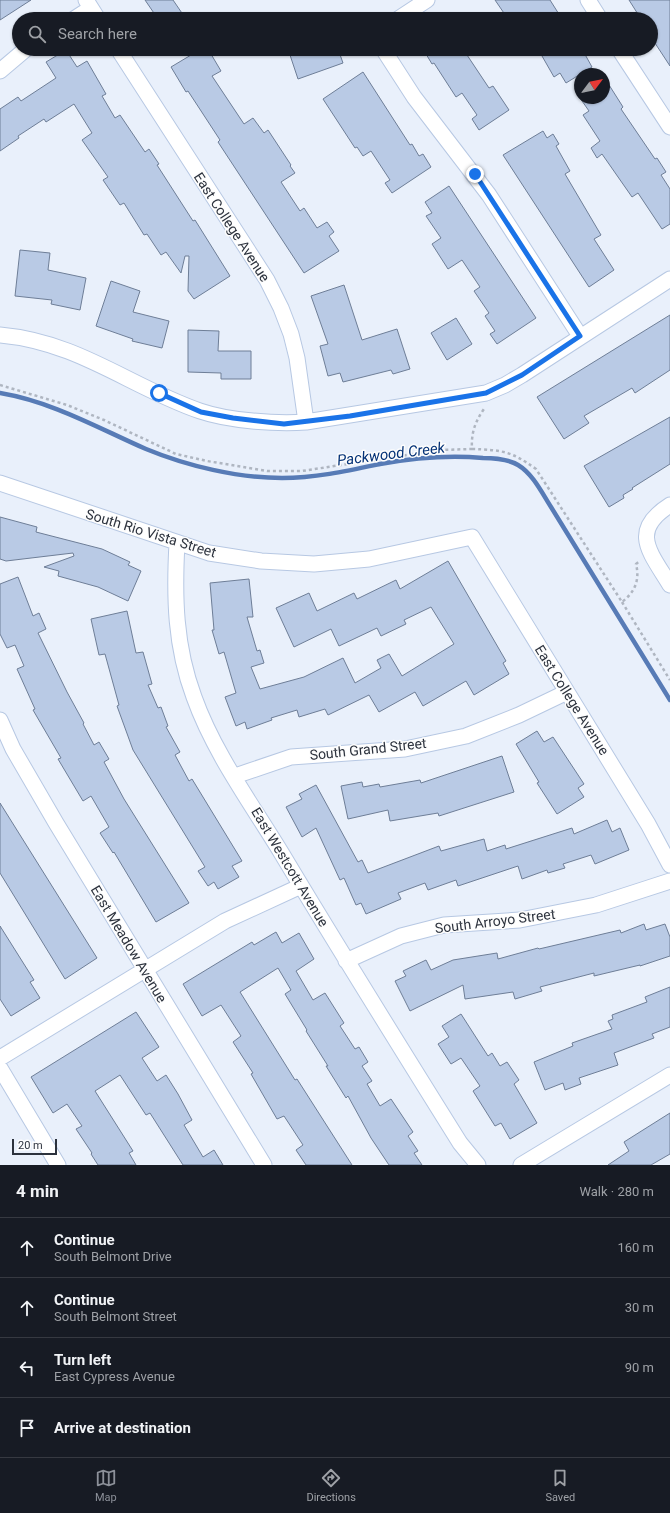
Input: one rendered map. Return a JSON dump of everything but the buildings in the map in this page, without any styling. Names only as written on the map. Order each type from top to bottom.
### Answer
[{"type":"street","points":[[409,12],[427,0]]},
{"type":"street","points":[[588,0],[596,12]]},
{"type":"street","points":[[0,71],[18,56]]},
{"type":"street","name":"East College Avenue","points":[[123,56],[267,280],[281,308],[297,358],[306,422]]},
{"type":"street","points":[[388,56],[418,103],[489,194],[580,336]]},
{"type":"street","points":[[624,56],[670,127]]},
{"type":"street","points":[[0,335],[44,342],[79,355],[201,412],[233,418],[284,424],[306,422],[482,393],[505,385],[670,279]]},
{"type":"street","name":"South Rio Vista Street","points":[[0,483],[209,553],[261,561],[314,564],[369,559],[472,537]]},
{"type":"street","points":[[670,505],[651,519],[646,529],[647,541],[651,554],[670,585]]},
{"type":"street","name":"East College Avenue","points":[[472,537],[648,824],[670,865]]},
{"type":"street","name":"East Westcott Avenue","points":[[177,543],[174,587],[178,642],[194,696],[208,731],[346,961],[460,1142],[478,1165]]},
{"type":"street","name":"South Grand Street","points":[[235,776],[291,757],[405,748],[466,736],[519,715],[567,692]]},
{"type":"street","name":"East Meadow Avenue","points":[[0,720],[17,756],[144,970],[264,1165]]},
{"type":"street","name":"South Arroyo Street","points":[[346,961],[401,936],[444,925],[520,920],[596,906],[670,880]]},
{"type":"street","points":[[0,1058],[225,921],[301,886]]},
{"type":"street","points":[[0,1068],[58,1165]]},
{"type":"street","points":[[521,1165],[670,1075]]},
{"type":"path","points":[[0,385],[67,405],[104,420],[176,454],[208,462],[267,471],[302,472],[439,450],[472,448],[495,449],[517,455],[536,469],[622,602],[670,680]]},
{"type":"path","points":[[472,448],[471,436],[476,420],[484,408],[482,393]]},
{"type":"path","points":[[622,602],[630,596],[636,584],[639,574],[636,564],[651,554]]},
{"type":"waterway","name":"Packwood Creek","points":[[0,393],[20,397],[57,409],[146,449],[178,461],[213,470],[248,476],[282,478],[307,477],[393,462],[431,458],[492,458],[514,463],[528,473],[537,484],[670,700]]},
{"type":"route","points":[[159,393],[201,412],[233,418],[284,424],[306,422],[486,393],[505,385],[522,375],[580,336],[475,174]]}]
